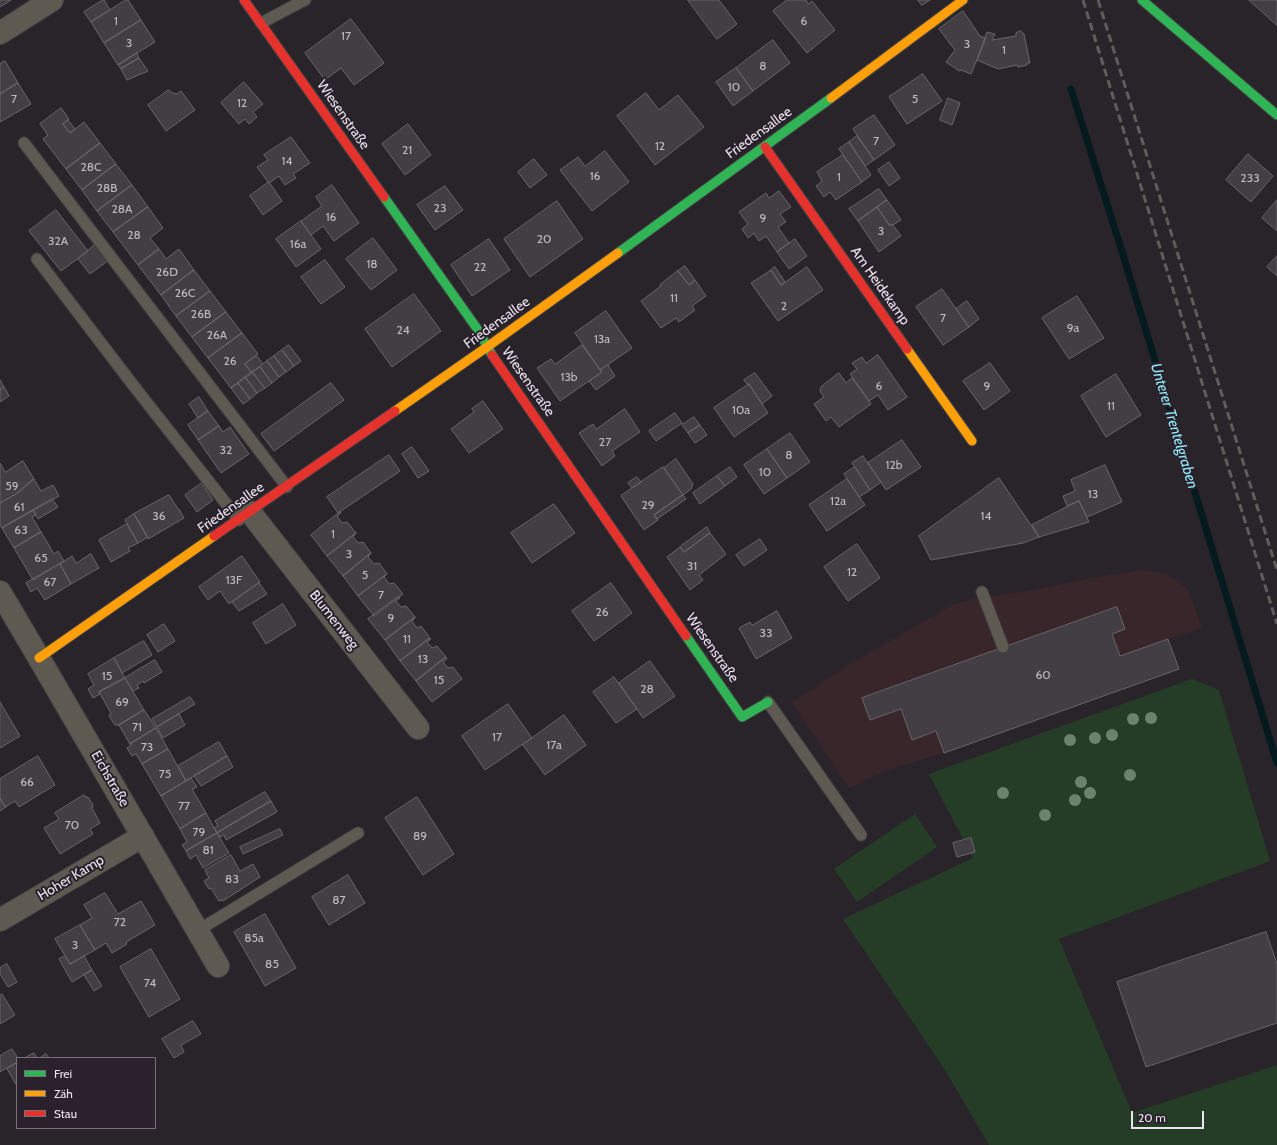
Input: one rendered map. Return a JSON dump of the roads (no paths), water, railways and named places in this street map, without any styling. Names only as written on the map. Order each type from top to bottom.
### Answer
[{"type":"street","points":[[0,33],[52,0]]},
{"type":"street","name":"Wiesenstraße","points":[[244,0],[474,324],[487,348],[742,716],[768,702]]},
{"type":"street","name":"Friedensallee","points":[[40,658],[487,348],[963,0]]},
{"type":"street","points":[[1142,0],[1277,115]]},
{"type":"street","name":"Am Heidekamp","points":[[765,146],[972,441]]},
{"type":"street","name":"Blumenweg","points":[[245,516],[418,728]]},
{"type":"street","name":"Eichstraße","points":[[0,592],[40,658],[218,966]]},
{"type":"street","name":"Hoher Kamp","points":[[0,920],[143,836]]},
{"type":"lane","points":[[261,23],[305,0]]},
{"type":"lane","points":[[24,143],[246,432],[286,487]]},
{"type":"lane","points":[[37,259],[133,385],[245,516]]},
{"type":"lane","points":[[982,592],[1003,647]]},
{"type":"lane","points":[[768,702],[861,835]]},
{"type":"lane","points":[[198,931],[358,833]]},
{"type":"waterway","name":"Unterer Trentelgraben","points":[[1071,89],[1120,245],[1277,763]]},
{"type":"railway","points":[[1083,0],[1277,624]]},
{"type":"railway","points":[[1098,0],[1277,570]]}]
